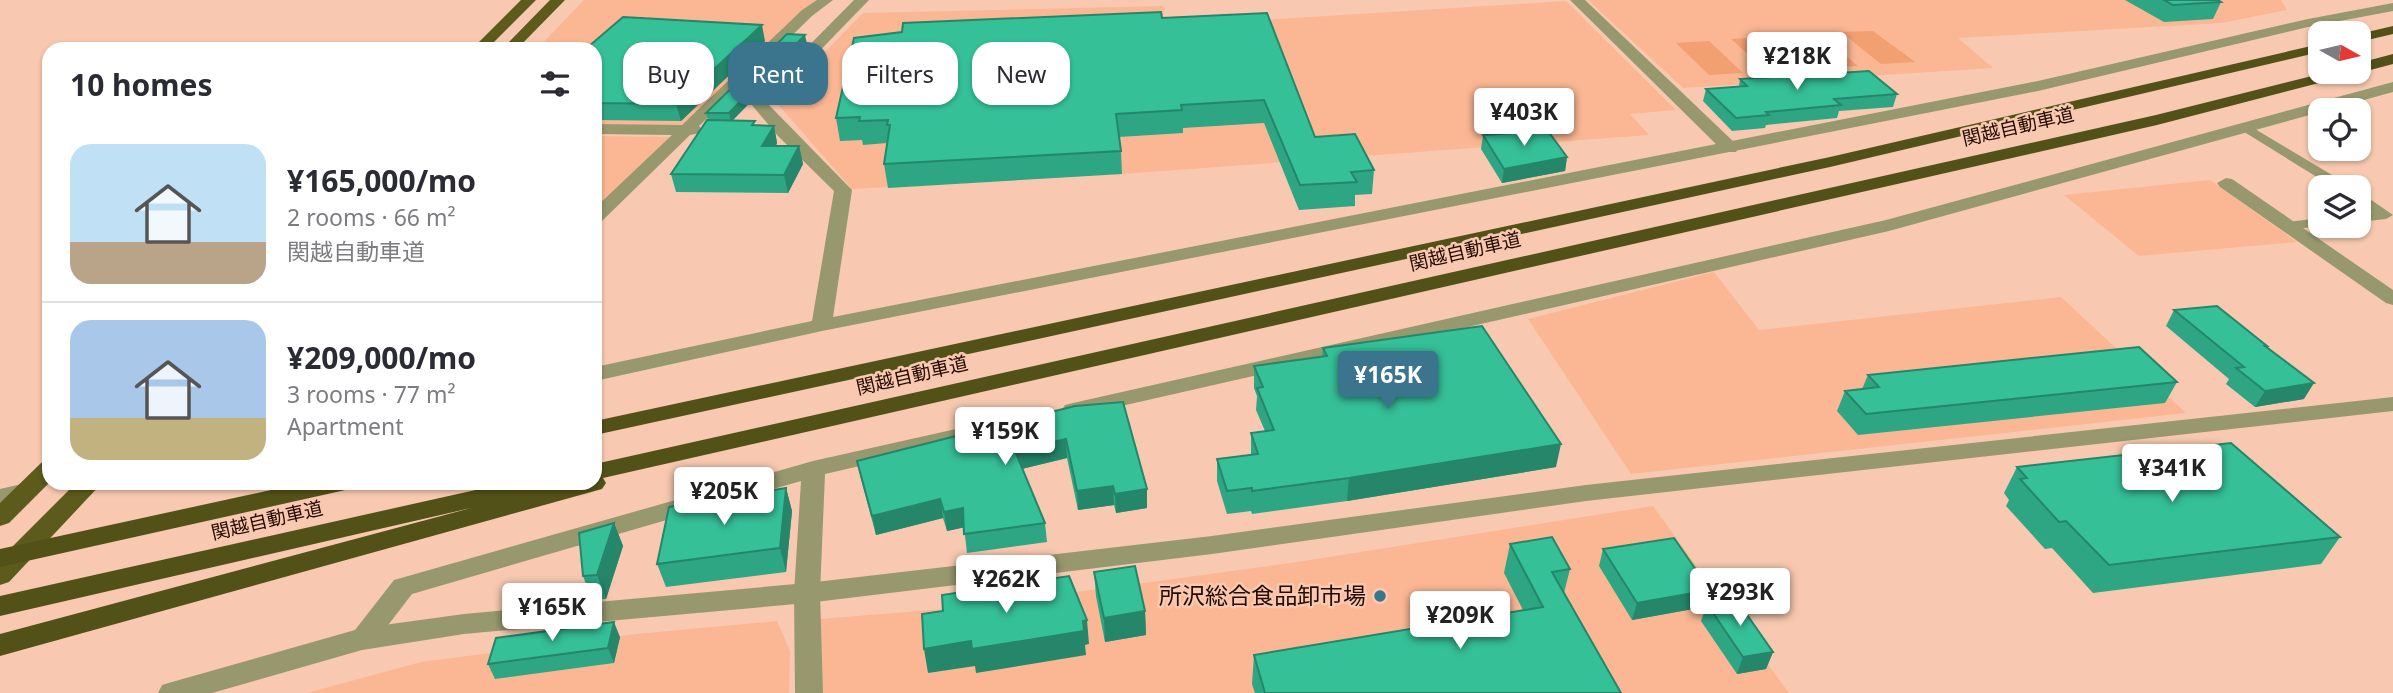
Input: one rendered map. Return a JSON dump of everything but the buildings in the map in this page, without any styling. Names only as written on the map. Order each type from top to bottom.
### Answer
[{"type":"highway","points":[[486,42],[529,0]]},
{"type":"highway","points":[[516,42],[558,0]]},
{"type":"highway","points":[[2371,35],[2393,30]]},
{"type":"highway","name":"関越自動車道","points":[[602,426],[1830,162],[2308,51]]},
{"type":"highway","points":[[2371,65],[2393,59]]},
{"type":"highway","name":"関越自動車道","points":[[602,469],[1902,178],[2157,120],[2308,81]]},
{"type":"highway","points":[[602,481],[832,418]]},
{"type":"highway","points":[[0,517],[42,475]]},
{"type":"highway","points":[[0,575],[83,490]]},
{"type":"highway","name":"関越自動車道","points":[[0,558],[309,490]]},
{"type":"highway","name":"関越自動車道","points":[[0,606],[513,490]]},
{"type":"highway","points":[[0,645],[568,490]]},
{"type":"street","points":[[602,211],[807,13],[826,0]]},
{"type":"street","points":[[822,325],[843,190],[784,132],[760,104],[862,0]]},
{"type":"street","points":[[1577,0],[1730,148]]},
{"type":"street","points":[[602,372],[822,325],[2038,86],[2308,23],[2393,6]]},
{"type":"street","points":[[1058,414],[1889,225],[2393,87]]},
{"type":"street","points":[[602,129],[716,130]]},
{"type":"street","points":[[757,132],[784,132]]},
{"type":"street","points":[[2226,183],[2393,299]]},
{"type":"street","points":[[172,693],[362,639],[464,624],[807,593],[1212,545],[1587,493],[2393,404]]},
{"type":"street","points":[[362,639],[403,587],[813,469],[976,432]]},
{"type":"street","points":[[810,693],[807,593],[813,469]]},
{"type":"street","points":[[0,496],[26,491]]},
{"type":"lane","points":[[2245,127],[2323,175]]},
{"type":"lane","points":[[2371,206],[2386,215],[2371,217]]},
{"type":"lane","points":[[2288,226],[2308,224]]},
{"type":"shaded area","points":[[584,0],[818,0],[799,13],[769,42],[728,42],[728,83],[714,96],[714,42],[623,42],[623,105],[705,105],[689,121],[680,125],[602,125],[602,42],[544,42]]},
{"type":"shaded area","points":[[1588,0],[2281,0],[2287,10],[2222,23],[1958,38],[1993,68],[1683,88]]},
{"type":"shaded area","points":[[1566,1],[1676,110],[1630,114],[1649,135],[1122,174],[852,189],[779,105],[828,105],[828,49],[863,13],[1163,6],[1164,22],[1262,20]]},
{"type":"shaded area","points":[[1873,31],[1915,62],[1881,64],[1841,32]]},
{"type":"shaded area","points":[[1819,34],[1858,66],[1825,68],[1787,36]]},
{"type":"shaded area","points":[[1764,37],[1801,70],[1768,72],[1731,39]]},
{"type":"shaded area","points":[[1709,41],[1743,73],[1709,75],[1676,43]]},
{"type":"shaded area","points":[[602,136],[673,137],[602,205]]},
{"type":"shaded area","points":[[2210,180],[2297,242],[2139,256],[2064,195]]},
{"type":"shaded area","points":[[1714,272],[1759,330],[2061,297],[2186,413],[1631,474],[1528,319]]},
{"type":"shaded area","name":"所沢総合食品卸市場","points":[[1653,506],[1789,693],[822,693],[820,619],[944,609],[1137,584],[1297,562]]},
{"type":"shaded area","points":[[777,621],[790,651],[789,693],[307,693],[421,662],[636,634]]},
{"type":"place","name":"所沢総合食品卸市場","points":[[1380,596]]}]
